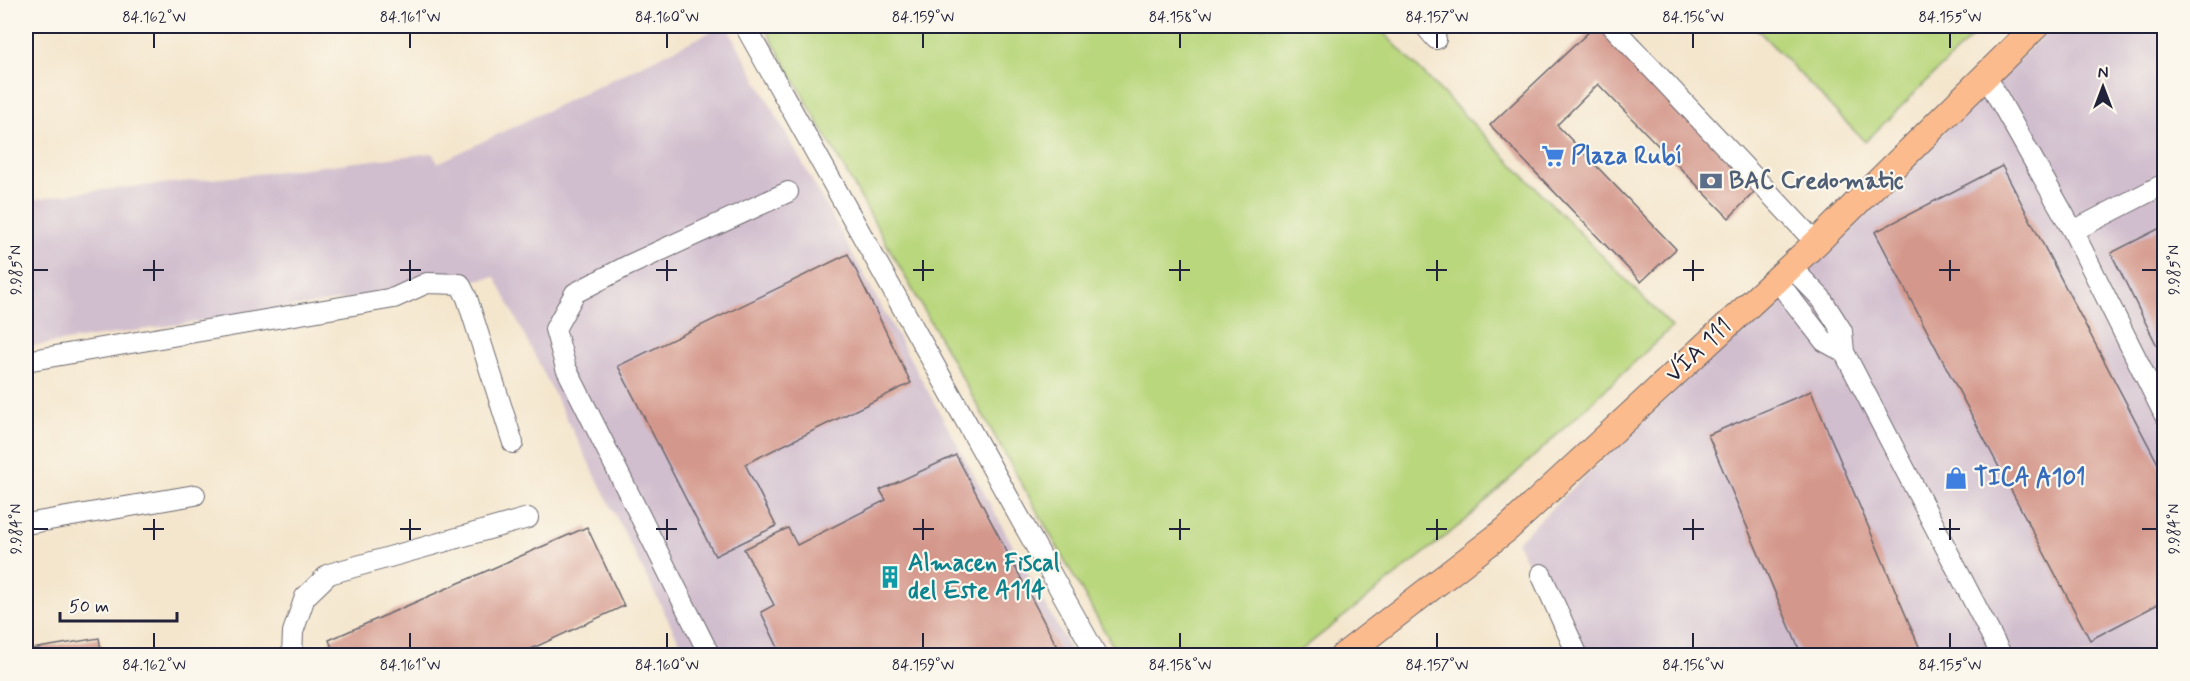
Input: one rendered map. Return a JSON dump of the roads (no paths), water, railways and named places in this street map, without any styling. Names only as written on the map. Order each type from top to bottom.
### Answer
[{"type":"main road","name":"VÍA 111","points":[[1342,656],[1507,529],[1816,243],[1985,74],[2037,26]]},
{"type":"street","points":[[745,26],[1096,656]]},
{"type":"street","points":[[1612,26],[1816,243]]},
{"type":"street","points":[[1985,74],[2073,231],[2163,406]]},
{"type":"street","points":[[2073,231],[2164,184]]},
{"type":"street","points":[[710,656],[566,368],[555,329],[575,293],[627,266],[788,192]]},
{"type":"street","points":[[1783,273],[1821,298],[1842,331],[1844,352],[2002,656]]},
{"type":"street","points":[[26,361],[394,298],[427,284],[460,284],[467,298],[513,443]]},
{"type":"street","points":[[26,524],[195,495]]},
{"type":"street","points":[[292,656],[293,632],[305,597],[328,574],[528,518]]},
{"type":"street","points":[[1541,574],[1578,656]]},
{"type":"place","name":"Plaza Rubí","points":[[1553,156]]},
{"type":"place","name":"BAC Credomatic","points":[[1711,181]]},
{"type":"place","name":"TICA A101","points":[[1956,478]]},
{"type":"place","name":"Almacen Fiscal del Este A114","points":[[890,577]]}]
